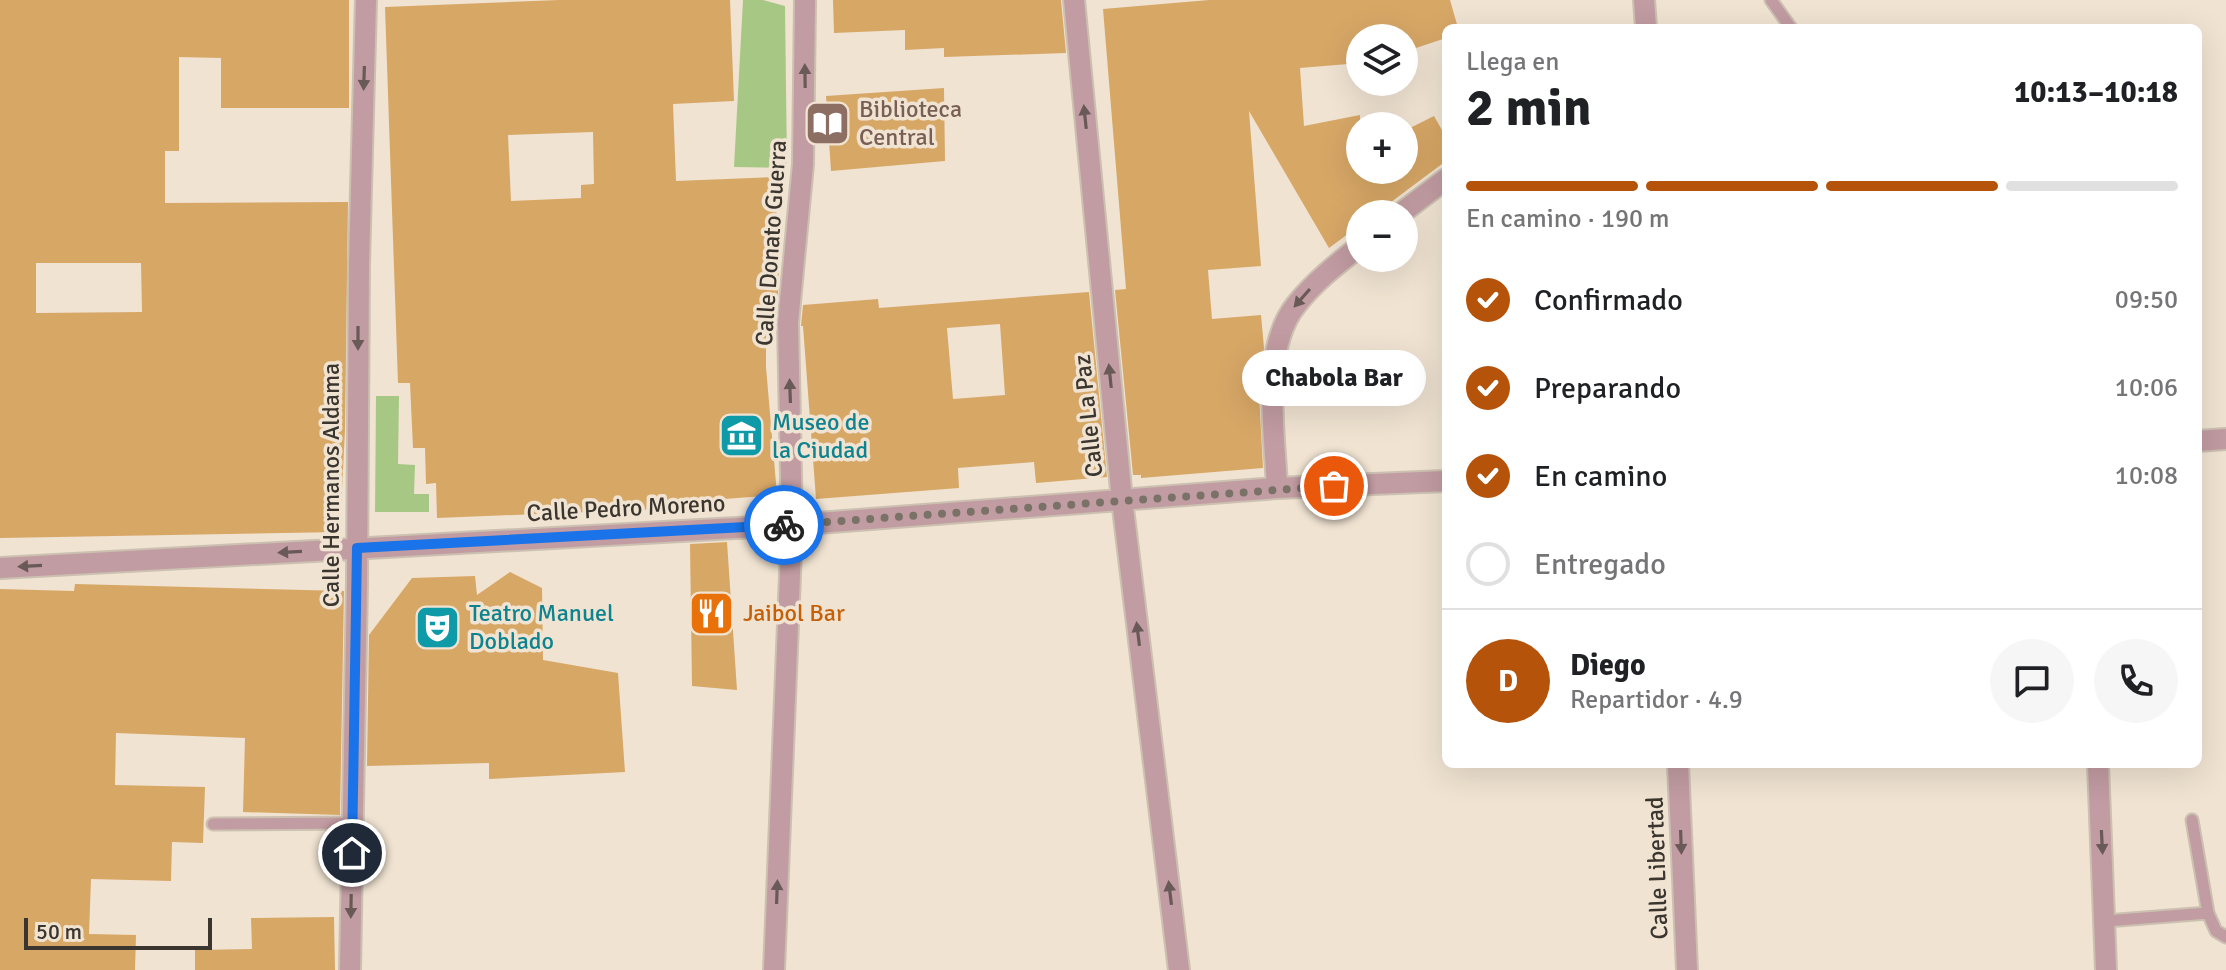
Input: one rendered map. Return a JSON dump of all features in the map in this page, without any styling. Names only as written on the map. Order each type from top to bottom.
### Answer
[{"type":"street","name":"Calle Hermanos Aldama","points":[[350,970],[359,265],[366,0]]},
{"type":"street","name":"Calle Donato Guerra","points":[[774,970],[792,525],[788,323],[803,164],[805,0]]},
{"type":"street","name":"Calle La Paz","points":[[1074,0],[1122,500],[1179,970]]},
{"type":"street","points":[[1644,0],[1646,24]]},
{"type":"street","points":[[1418,200],[1442,182]]},
{"type":"street","points":[[1277,488],[1272,364],[1280,334],[1294,307],[1321,277],[1346,257]]},
{"type":"street","points":[[2202,441],[2226,439]]},
{"type":"street","name":"Calle Pedro Moreno","points":[[0,568],[792,525],[1277,488],[1442,481]]},
{"type":"street","name":"Calle Libertad","points":[[1678,768],[1687,970]]},
{"type":"street","points":[[2098,768],[2106,970]]},
{"type":"lane","points":[[1771,0],[1788,24]]},
{"type":"lane","points":[[2192,820],[2208,913],[2216,931],[2226,937]]},
{"type":"lane","points":[[213,824],[352,823]]},
{"type":"lane","points":[[2106,921],[2208,913]]},
{"type":"green space","points":[[743,0],[763,0],[785,6],[787,168],[734,167]]},
{"type":"green space","points":[[376,396],[399,396],[398,464],[415,465],[414,494],[429,494],[429,512],[375,512]]},
{"type":"building","points":[[0,0],[349,0],[349,108],[221,108],[221,58],[179,57],[179,151],[165,151],[165,203],[348,202],[345,430],[340,532],[0,538]],"holes":[[[36,263],[141,263],[142,312],[36,313]]]},
{"type":"building","points":[[559,0],[730,0],[734,101],[673,104],[676,181],[775,177],[779,281],[775,327],[766,327],[766,367],[777,495],[685,502],[686,508],[437,518],[436,483],[426,484],[425,448],[413,448],[410,383],[398,383],[385,7]],"holes":[[[593,132],[594,184],[581,185],[581,198],[511,201],[508,135]]]},
{"type":"building","points":[[833,0],[1061,0],[1066,53],[944,57],[944,48],[905,50],[905,30],[834,33]]},
{"type":"building","points":[[1209,0],[1450,0],[1457,24],[1442,24],[1442,39],[1418,47],[1418,24],[1346,24],[1346,64],[1300,68],[1304,126],[1346,118],[1346,184],[1415,184],[1394,200],[1346,200],[1346,235],[1329,248],[1249,111],[1261,266],[1208,270],[1212,319],[1261,315],[1264,348],[1259,393],[1263,468],[1141,478],[1141,475],[1133,475],[1115,290],[1126,289],[1103,9]]},
{"type":"building","points":[[944,88],[945,161],[831,171],[826,96]]},
{"type":"building","points":[[1434,116],[1442,130],[1442,164],[1418,182],[1418,124]]},
{"type":"building","points":[[1089,292],[1107,477],[1036,483],[1034,462],[958,468],[959,488],[816,499],[801,326],[803,305],[878,299],[879,308]],"holes":[[[1000,324],[1005,395],[953,399],[947,328]]]},
{"type":"building","name":"Jaibol Bar","points":[[727,542],[737,690],[692,686],[690,544]]},
{"type":"building","points":[[510,572],[542,588],[543,660],[618,673],[625,772],[489,779],[489,763],[367,766],[369,635],[412,578],[475,576],[477,595]]},
{"type":"building","points":[[75,584],[344,591],[340,815],[243,812],[245,738],[116,733],[115,785],[205,787],[203,843],[172,842],[171,881],[91,879],[89,934],[136,935],[135,970],[0,970],[0,589],[74,591]]},
{"type":"building","points":[[334,917],[335,970],[195,970],[195,950],[252,949],[251,918]]},
{"type":"way so far","points":[[784,525],[1334,486]]},
{"type":"place","name":"Biblioteca Central","points":[[828,123]]},
{"type":"place","name":"Museo de la Ciudad","points":[[741,436]]},
{"type":"place","name":"Chabola Bar","points":[[1334,486]]},
{"type":"place","name":"Jaibol Bar","points":[[712,613]]},
{"type":"place","name":"Teatro Manuel Doblado","points":[[438,627]]},
{"type":"route","points":[[352,853],[357,548],[784,525]]}]
